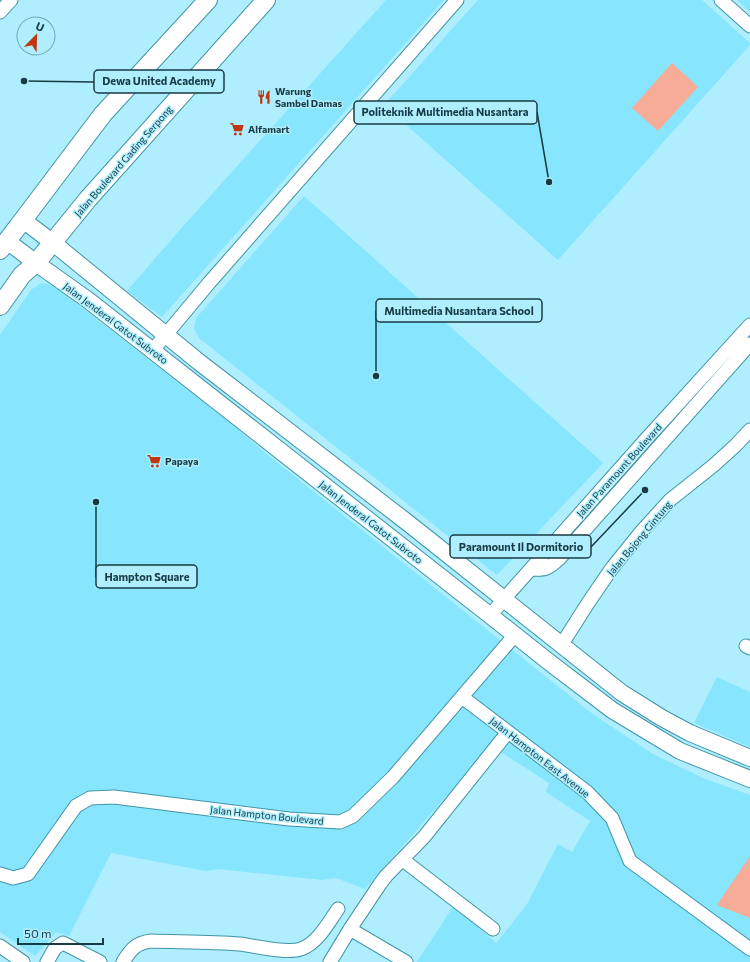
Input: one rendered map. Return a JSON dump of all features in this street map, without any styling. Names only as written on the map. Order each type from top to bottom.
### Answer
[{"type":"main road","points":[[4,245],[103,114],[208,0]]},
{"type":"main road","name":"Jalan Boulevard Gading Serpong","points":[[0,306],[22,275],[36,263],[88,198],[266,0]]},
{"type":"street","points":[[0,12],[11,0]]},
{"type":"street","points":[[152,350],[457,0]]},
{"type":"street","points":[[721,0],[750,26]]},
{"type":"street","name":"Jalan Jenderal Gatot Subroto","points":[[24,220],[205,366],[408,523],[622,693],[662,718],[690,733],[750,758]]},
{"type":"street","name":"Jalan Jenderal Gatot Subroto","points":[[4,245],[36,263],[88,300],[612,710],[680,751],[750,779]]},
{"type":"street","name":"Jalan Paramount Boulevard","points":[[490,616],[530,569],[750,325]]},
{"type":"street","points":[[530,569],[544,570],[550,568],[559,559],[750,344]]},
{"type":"street","name":"Jalan Bojong Gintung","points":[[562,644],[612,568],[641,532],[670,500],[714,465],[750,430]]},
{"type":"street","name":"Jalan Hampton Boulevard","points":[[0,874],[13,878],[28,874],[76,806],[90,798],[114,797],[289,819],[340,822],[353,816],[393,777],[515,635]]},
{"type":"street","name":"Jalan Hampton East Avenue","points":[[462,697],[587,792],[612,818],[630,861],[750,949]]},
{"type":"street","points":[[330,962],[350,929],[386,876],[424,837],[508,732]]},
{"type":"street","points":[[403,860],[493,929]]},
{"type":"street","points":[[123,962],[135,946],[143,942],[241,944],[287,950],[299,950],[308,946],[316,939],[338,909]]},
{"type":"street","points":[[350,929],[406,962]]},
{"type":"street","points":[[47,962],[55,948],[63,943],[100,962]]},
{"type":"street","points":[[0,946],[23,962]]},
{"type":"shaded area","points":[[386,0],[444,0],[162,317],[127,291],[178,232]]},
{"type":"shaded area","points":[[478,0],[702,0],[750,43],[750,45],[558,260],[384,105]]},
{"type":"shaded area","points":[[737,0],[750,0],[750,12]]},
{"type":"shaded area","points":[[672,63],[698,87],[658,131],[632,108]]},
{"type":"shaded area","points":[[304,196],[603,463],[497,575],[199,338],[194,329],[196,318]]},
{"type":"shaded area","points":[[41,283],[53,285],[234,426],[269,456],[594,715],[653,754],[703,778],[750,795],[750,962],[417,962],[454,905],[496,943],[527,904],[558,844],[572,852],[590,821],[546,792],[549,783],[501,752],[494,742],[365,889],[336,878],[322,880],[218,869],[206,871],[111,853],[69,936],[56,932],[35,956],[0,932],[0,335],[31,290]]},
{"type":"shaded area","points":[[717,677],[750,692],[750,747],[694,723]]},
{"type":"shaded area","points":[[750,856],[750,918],[717,905]]},
{"type":"place","name":"Dewa United Academy","points":[[24,81]]},
{"type":"place","name":"Warung Sambel Damas","points":[[264,97]]},
{"type":"place","name":"Alfamart","points":[[237,129]]},
{"type":"place","name":"Politeknik Multimedia Nusantara","points":[[549,182]]},
{"type":"place","name":"Multimedia Nusantara School","points":[[376,376]]},
{"type":"place","name":"Papaya","points":[[154,461]]},
{"type":"place","name":"Paramount Il Dormitorio","points":[[645,490]]},
{"type":"place","name":"Hampton Square","points":[[96,502]]}]
